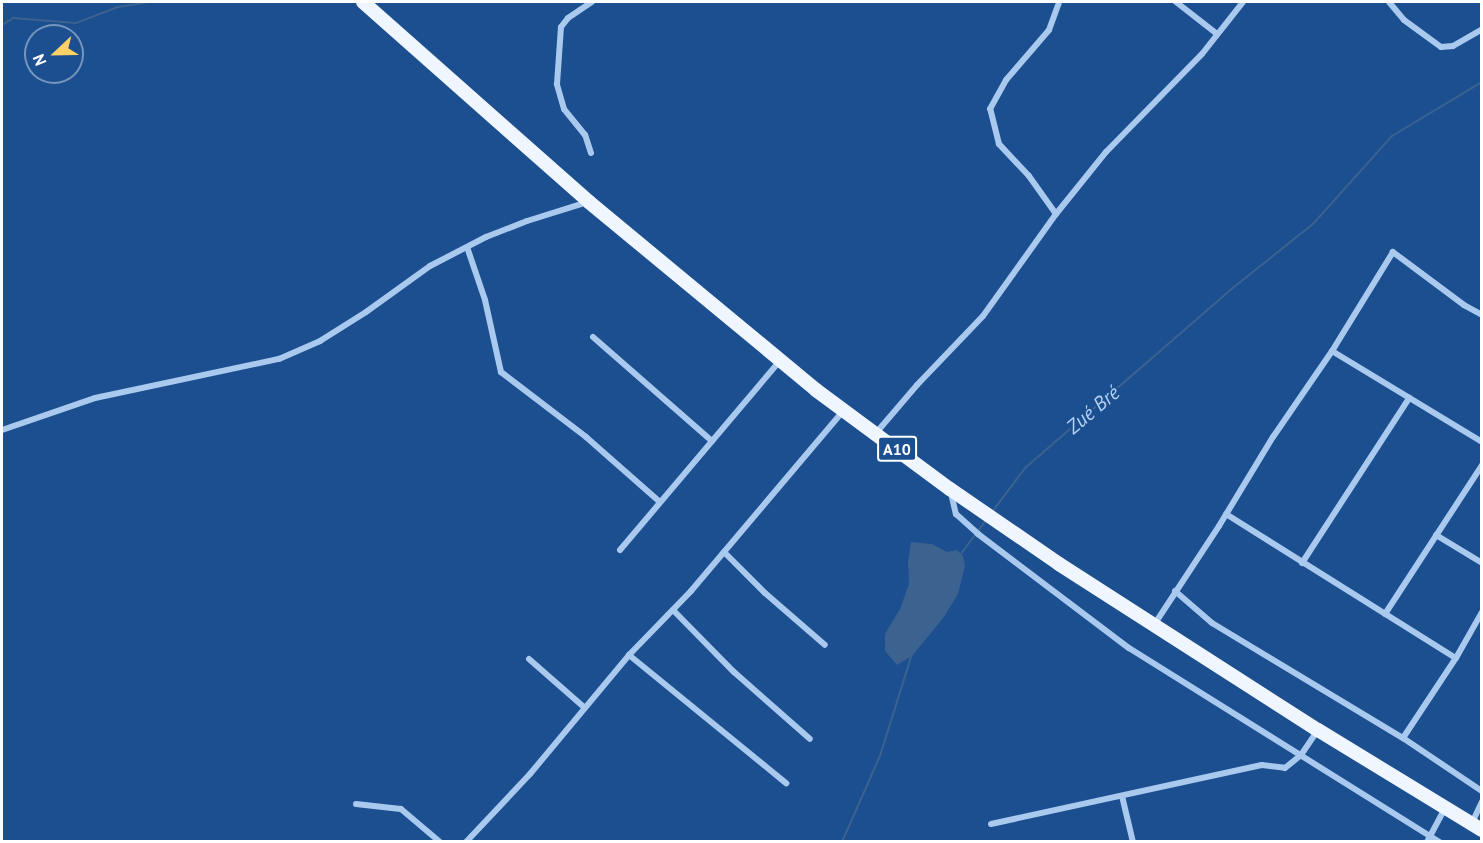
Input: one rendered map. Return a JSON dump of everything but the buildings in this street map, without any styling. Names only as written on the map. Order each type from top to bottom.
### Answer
[{"type":"main road","name":"A10","points":[[363,2],[589,202],[779,362],[843,411],[950,489],[1154,626],[1477,827]]},
{"type":"street","points":[[591,153],[585,135],[564,108],[557,84],[561,27],[568,18],[592,2]]},
{"type":"street","points":[[1056,214],[1029,176],[999,144],[990,109],[1006,80],[1049,30],[1059,2]]},
{"type":"street","points":[[1176,2],[1216,33]]},
{"type":"street","points":[[876,433],[917,385],[983,316],[1056,214],[1106,152],[1202,54],[1216,33],[1243,2]]},
{"type":"street","points":[[1389,2],[1404,20],[1441,47],[1453,46],[1482,29]]},
{"type":"street","points":[[2,430],[95,398],[279,359],[320,341],[430,266],[467,247],[527,221],[589,202]]},
{"type":"street","points":[[467,247],[485,300],[501,372],[586,437],[660,502]]},
{"type":"street","points":[[1154,626],[1273,437],[1332,351],[1394,252],[1464,305],[1482,315]]},
{"type":"street","points":[[593,337],[712,441]]},
{"type":"street","points":[[1332,351],[1482,442]]},
{"type":"street","points":[[620,550],[779,362]]},
{"type":"street","points":[[1302,563],[1409,398]]},
{"type":"street","points":[[466,842],[530,774],[629,655],[673,610],[724,552],[843,411]]},
{"type":"street","points":[[1385,614],[1482,465]]},
{"type":"street","points":[[950,489],[956,514],[987,541],[1129,648],[1301,755],[1428,838],[1440,842]]},
{"type":"street","points":[[1226,514],[1456,658]]},
{"type":"street","points":[[1436,535],[1482,563]]},
{"type":"street","points":[[724,552],[765,593],[825,645]]},
{"type":"street","points":[[1175,591],[1212,623],[1403,738],[1482,791]]},
{"type":"street","points":[[673,610],[734,672],[810,739]]},
{"type":"street","points":[[1403,738],[1456,658],[1482,612]]},
{"type":"street","points":[[629,655],[786,783]]},
{"type":"street","points":[[529,659],[585,708]]},
{"type":"street","points":[[992,824],[1262,765],[1285,768],[1301,755],[1318,730]]},
{"type":"street","points":[[1122,796],[1133,842]]},
{"type":"street","points":[[1477,827],[1482,802]]},
{"type":"street","points":[[356,804],[400,808],[440,842]]},
{"type":"street","points":[[1428,838],[1446,807]]},
{"type":"water","points":[[911,542],[932,544],[947,552],[957,550],[963,556],[965,566],[958,594],[944,617],[912,656],[897,665],[885,651],[885,634],[900,609],[909,584],[908,562]]},
{"type":"waterway","points":[[2,25],[13,18],[76,23],[118,7],[151,2]]},
{"type":"waterway","name":"Zué Bré","points":[[992,512],[1025,468],[1234,287],[1313,224],[1392,136],[1482,82]]},
{"type":"waterway","name":"Zué Bré","points":[[960,555],[987,519]]},
{"type":"waterway","name":"Zué Bré","points":[[842,842],[880,756],[912,654]]}]
